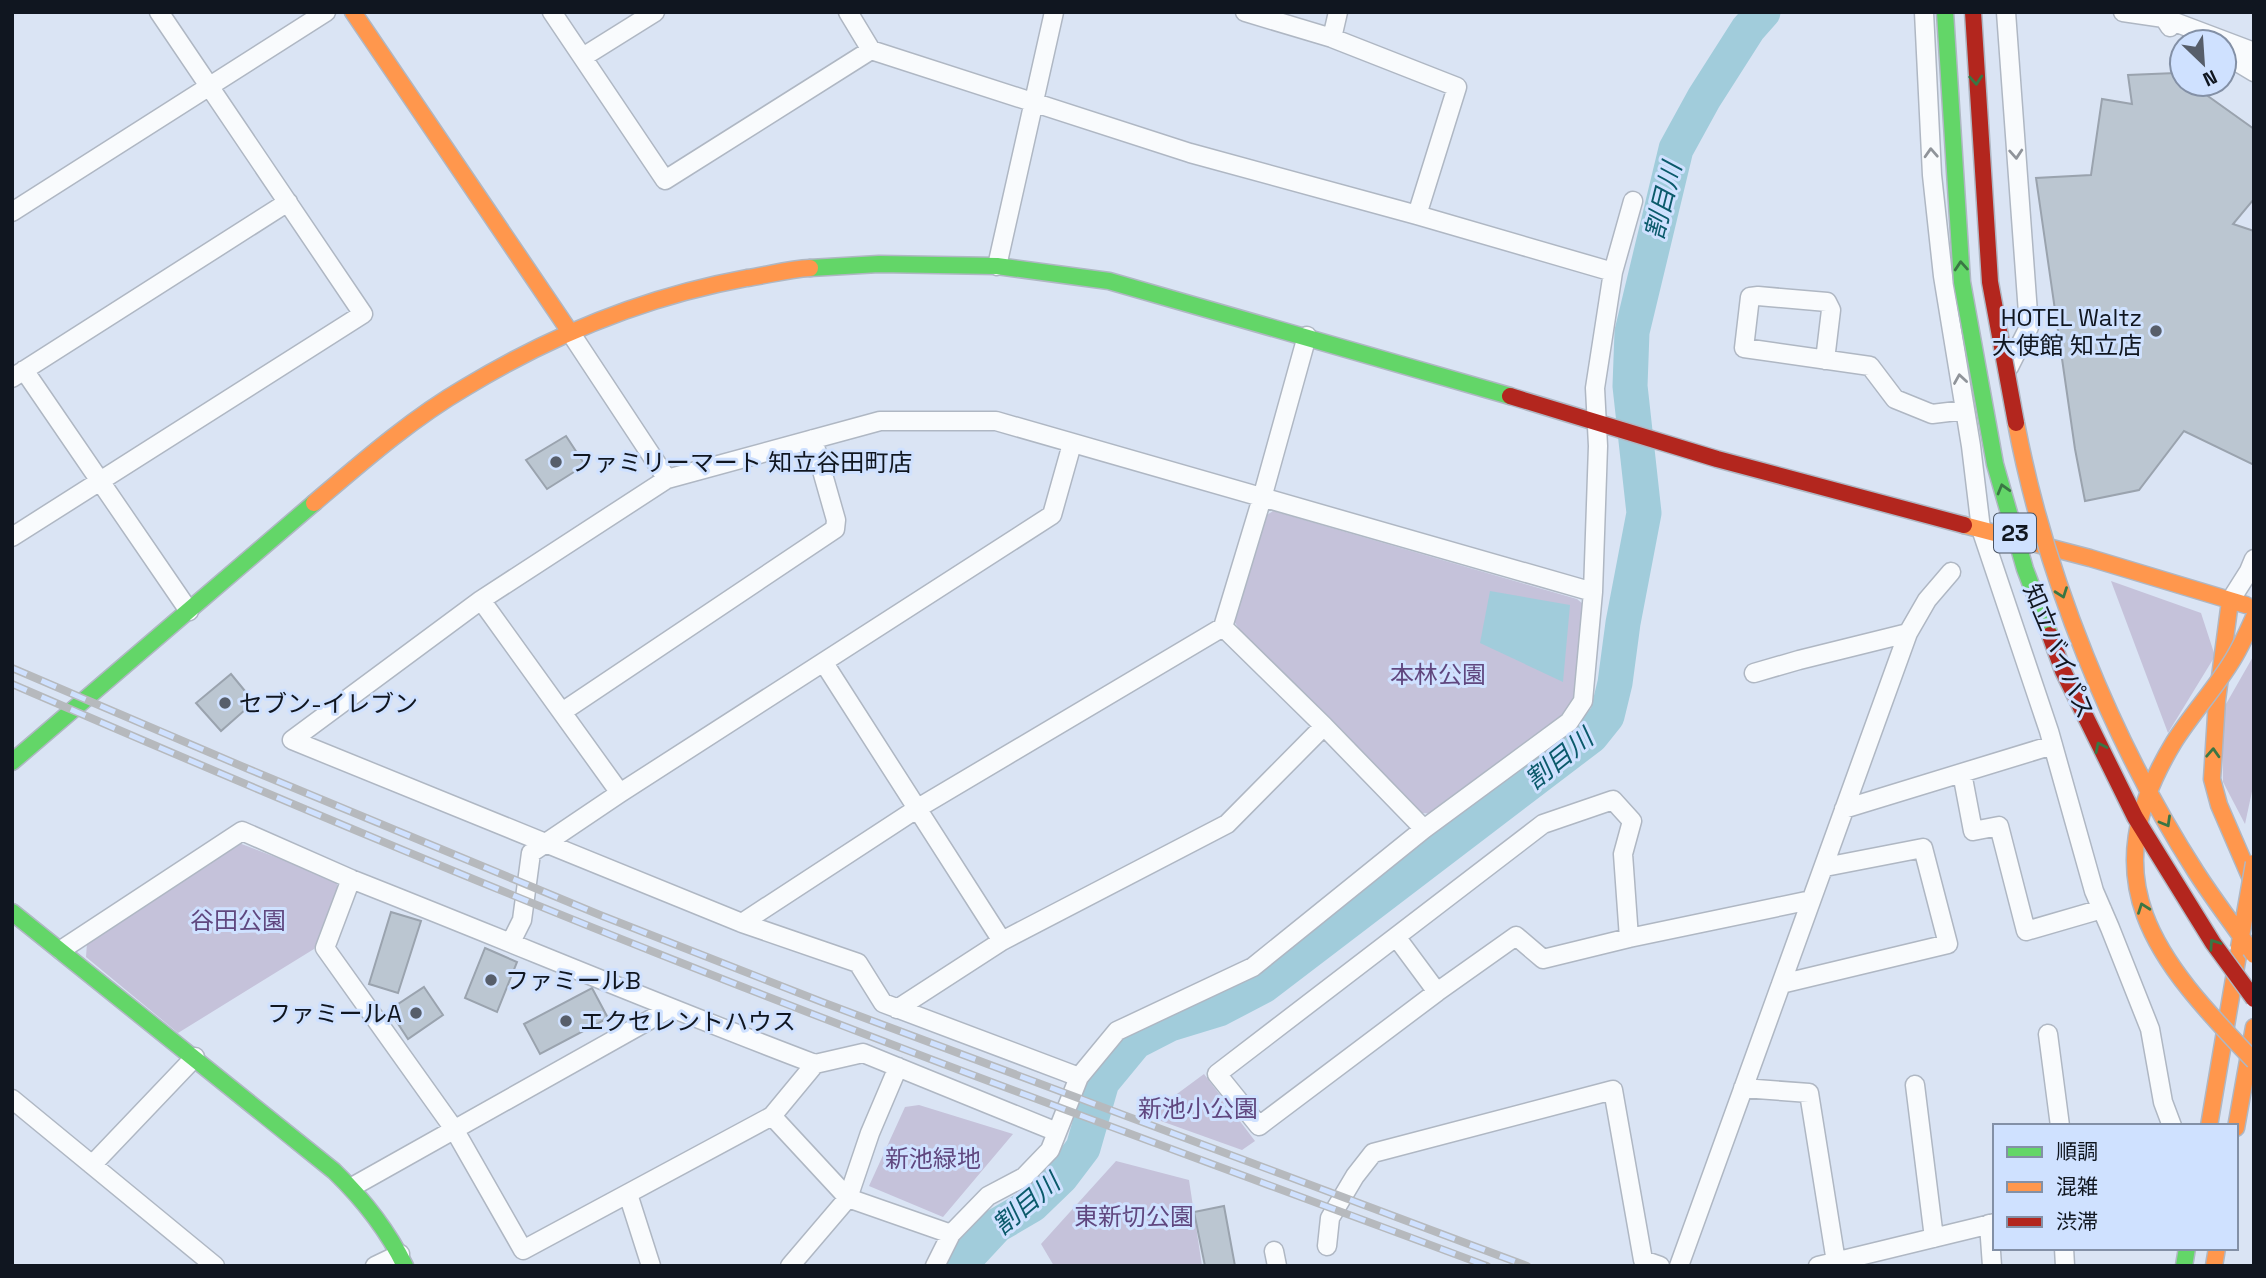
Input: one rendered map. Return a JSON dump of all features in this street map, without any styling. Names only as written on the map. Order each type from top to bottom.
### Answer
[{"type":"main road","points":[[353,12],[570,332]]},
{"type":"main road","name":"知立バイパス","points":[[1945,12],[1962,282],[1995,464],[2025,569],[2063,671],[2135,817],[2213,943],[2254,999]]},
{"type":"main road","name":"知立バイパス","points":[[1973,12],[1990,282],[2022,454],[2054,570],[2091,671],[2152,797],[2246,954]]},
{"type":"main road","points":[[12,762],[380,447],[466,387],[570,332],[671,295],[805,268],[879,264],[997,266],[1109,281],[1602,422],[1717,459],[2090,558],[2254,608]]},
{"type":"main road","points":[[2230,600],[2217,700],[2212,779],[2219,805],[2254,886]]},
{"type":"main road","points":[[2254,617],[2237,652],[2166,756],[2144,807],[2134,848],[2140,901],[2160,947],[2200,1005],[2254,1060]]},
{"type":"main road","points":[[2209,1124],[2246,954],[2254,863]]},
{"type":"main road","points":[[12,912],[195,1057],[352,1187],[372,1209],[403,1260]]},
{"type":"main road","points":[[2237,1124],[2254,1027]]},
{"type":"street","points":[[12,537],[363,314],[159,12]]},
{"type":"street","points":[[12,212],[326,12]]},
{"type":"street","points":[[552,12],[665,180],[871,50]]},
{"type":"street","points":[[583,57],[655,12]]},
{"type":"street","points":[[848,12],[871,50],[1190,153],[1613,272]]},
{"type":"street","points":[[997,266],[1054,12]]},
{"type":"street","points":[[1245,12],[1332,38],[1457,87],[1417,215]]},
{"type":"street","points":[[1332,38],[1338,12]]},
{"type":"street","points":[[1924,12],[1932,175],[1943,276],[1971,446],[1981,529],[2053,746],[2094,891],[2150,1029],[2163,1102],[2171,1124]]},
{"type":"street","points":[[1971,446],[2029,327],[2006,12]]},
{"type":"street","points":[[2123,12],[2164,18],[2254,52]]},
{"type":"street","points":[[2164,18],[2171,28]]},
{"type":"street","points":[[2238,62],[2254,72]]},
{"type":"street","points":[[935,1266],[951,1234],[988,1196],[1024,1177],[1049,1150],[1079,1077],[1117,1031],[1253,967],[1424,830],[1569,722],[1583,701],[1593,592],[1598,446],[1602,422],[1595,388],[1613,272],[1633,201]]},
{"type":"street","points":[[189,611],[99,481],[18,374],[288,202]]},
{"type":"street","points":[[1825,360],[1831,310],[1827,302],[1750,297],[1744,348],[1825,360],[1870,366],[1895,399],[1932,414],[1965,410]]},
{"type":"street","points":[[570,332],[667,480]]},
{"type":"street","points":[[742,923],[918,808],[1223,627],[1307,336]]},
{"type":"street","points":[[1079,1077],[883,1003],[858,963],[742,923],[292,740],[481,600],[667,480],[880,421],[996,421],[1593,592]]},
{"type":"street","points":[[562,712],[835,529],[836,520],[813,439]]},
{"type":"street","points":[[511,942],[522,920],[531,853],[1052,515],[1072,444]]},
{"type":"street","points":[[2230,600],[2254,559]]},
{"type":"street","points":[[1679,1266],[1908,633],[1927,600],[1951,572]]},
{"type":"street","points":[[481,600],[620,793]]},
{"type":"street","points":[[1223,627],[1324,726],[1424,830]]},
{"type":"street","points":[[1754,673],[1908,633]]},
{"type":"street","points":[[824,663],[1002,942]]},
{"type":"street","points":[[897,1009],[1002,942],[1227,824],[1324,726]]},
{"type":"street","points":[[1844,809],[2053,746]]},
{"type":"street","points":[[1962,773],[1973,831],[1999,826],[2026,931],[2102,909]]},
{"type":"street","points":[[1629,938],[1623,854],[1632,821],[1613,800],[1543,824],[1217,1074],[1259,1126],[1516,936],[1543,959],[1811,900]]},
{"type":"street","points":[[61,950],[242,831],[351,879],[511,942],[669,1009],[815,1064],[863,1052],[1057,1132]]},
{"type":"street","points":[[1781,984],[1948,944],[1923,848],[1825,867]]},
{"type":"street","points":[[351,879],[325,948],[454,1129],[523,1250],[772,1116],[815,1064]]},
{"type":"street","points":[[1397,938],[1437,992]]},
{"type":"street","points":[[352,1187],[669,1009]]},
{"type":"street","points":[[2048,1034],[2060,1124]]},
{"type":"street","points":[[93,1165],[195,1057]]},
{"type":"street","points":[[790,1266],[848,1198],[870,1133],[898,1067]]},
{"type":"street","points":[[1915,1085],[1934,1238]]},
{"type":"street","points":[[1743,1088],[1809,1093],[1827,1264],[1992,1224],[1992,1266]]},
{"type":"street","points":[[1327,1246],[1330,1218],[1373,1153],[1613,1090],[1643,1260],[1660,1266]]},
{"type":"street","points":[[12,1099],[215,1266]]},
{"type":"street","points":[[772,1116],[848,1198],[951,1234]]},
{"type":"street","points":[[628,1194],[651,1266]]},
{"type":"street","points":[[375,1266],[403,1260]]},
{"type":"green space","name":"本林公園","points":[[1273,511],[1577,599],[1583,604],[1574,696],[1568,710],[1557,722],[1435,814],[1422,813],[1234,621],[1265,516]]},
{"type":"green space","points":[[2111,581],[2201,613],[2215,656],[2168,733]]},
{"type":"green space","points":[[2254,655],[2254,782],[2245,824],[2223,782],[2222,711]]},
{"type":"green space","name":"谷田公園","points":[[239,843],[335,880],[339,889],[314,949],[178,1033],[86,957],[87,943]]},
{"type":"green space","name":"新池小公園","points":[[1204,1074],[1255,1141],[1242,1150],[1147,1116]]},
{"type":"green space","name":"新池緑地","points":[[919,1105],[1013,1134],[943,1217],[869,1186],[905,1107]]},
{"type":"green space","name":"東新切公園","points":[[1116,1161],[1189,1180],[1202,1266],[1054,1266],[1041,1244]]},
{"type":"water","points":[[1490,591],[1570,605],[1563,682],[1480,643]]},
{"type":"building","name":"HOTEL Waltz 大使館 知立店","points":[[2168,73],[2168,98],[2211,98],[2254,129],[2254,199],[2233,224],[2254,231],[2254,465],[2184,431],[2139,490],[2085,501],[2036,178],[2091,175],[2102,99],[2132,104],[2128,75]]},
{"type":"building","name":"ファミリーマート 知立谷田町店","points":[[566,436],[585,465],[547,489],[526,460]]},
{"type":"building","name":"セブン-イレブン","points":[[231,674],[254,702],[221,731],[196,703]]},
{"type":"building","points":[[391,912],[421,921],[398,993],[369,984]]},
{"type":"building","name":"ファミールB","points":[[485,948],[517,962],[497,1012],[465,998]]},
{"type":"building","name":"ファミールA","points":[[424,987],[443,1015],[408,1039],[389,1010]]},
{"type":"building","name":"エクセレントハウス","points":[[592,988],[608,1018],[540,1054],[524,1024]]},
{"type":"building","points":[[1224,1206],[1235,1266],[1205,1266],[1194,1212]]},
{"type":"waterway","name":"割目川","points":[[963,1266],[970,1254],[996,1226],[1032,1205],[1061,1177],[1083,1148],[1102,1082],[1135,1042],[1170,1024],[1219,1009],[1263,986],[1591,736],[1607,716],[1644,513],[1630,386],[1632,332],[1676,149],[1704,98],[1748,29],[1763,12]]},
{"type":"railway","points":[[12,668],[600,915],[822,1002],[1527,1266]]},
{"type":"railway","points":[[12,684],[335,822],[659,954],[1487,1266]]},
{"type":"traffic: fast","points":[[1945,12],[1962,282],[1995,464],[2025,569],[2050,635]]},
{"type":"traffic: fast","points":[[810,268],[879,264],[997,266],[1109,281],[1510,396]]},
{"type":"traffic: fast","points":[[12,762],[314,503]]},
{"type":"traffic: fast","points":[[12,912],[334,1171],[374,1216],[405,1266]]},
{"type":"traffic: fast","points":[[2184,1266],[2187,1250]]},
{"type":"traffic: slow","points":[[353,12],[570,332]]},
{"type":"traffic: slow","points":[[314,503],[426,413],[499,368],[567,334],[673,295],[747,278],[810,268]]},
{"type":"traffic: slow","points":[[2016,423],[2029,481],[2064,598],[2110,713],[2165,821],[2254,955]]},
{"type":"traffic: slow","points":[[1964,525],[2090,558],[2246,605]]},
{"type":"traffic: slow","points":[[2230,601],[2217,700],[2212,779],[2219,805],[2254,886]]},
{"type":"traffic: slow","points":[[2254,617],[2230,664],[2174,742],[2149,792],[2137,836],[2136,877],[2145,915],[2163,952],[2188,987],[2254,1061]]},
{"type":"traffic: slow","points":[[2239,948],[2254,863]]},
{"type":"traffic: slow","points":[[2209,1124],[2238,955]]},
{"type":"traffic: slow","points":[[2237,1124],[2254,1027]]},
{"type":"traffic: slow","points":[[2214,1266],[2217,1250]]},
{"type":"traffic: jam","points":[[1973,12],[1990,282],[2016,423]]},
{"type":"traffic: jam","points":[[1510,396],[1717,459],[1964,525]]},
{"type":"traffic: jam","points":[[2050,635],[2063,671],[2135,817],[2213,943],[2254,999]]},
{"type":"place","name":"HOTEL Waltz 大使館 知立店","points":[[2156,331]]},
{"type":"place","name":"ファミリーマート 知立谷田町店","points":[[556,462]]},
{"type":"place","name":"セブン-イレブン","points":[[225,703]]},
{"type":"place","name":"ファミールB","points":[[491,980]]},
{"type":"place","name":"ファミールA","points":[[416,1013]]},
{"type":"place","name":"エクセレントハウス","points":[[566,1021]]}]
